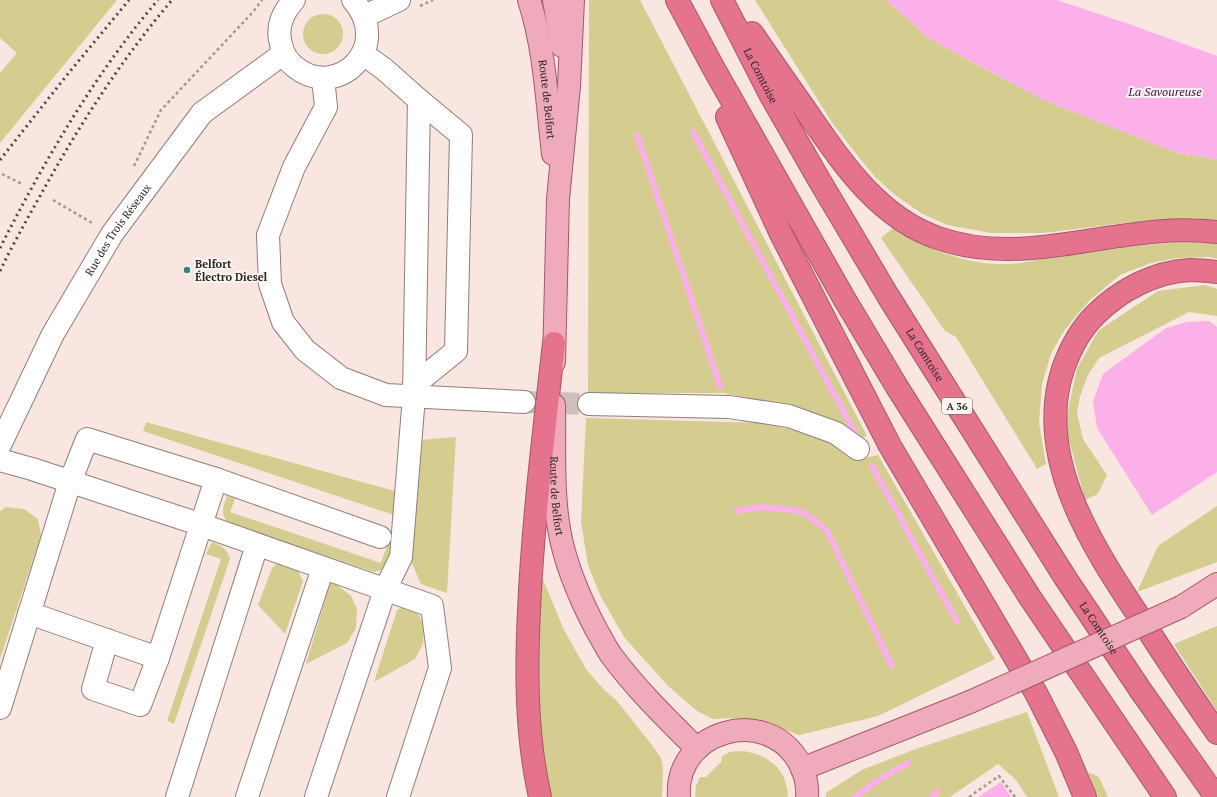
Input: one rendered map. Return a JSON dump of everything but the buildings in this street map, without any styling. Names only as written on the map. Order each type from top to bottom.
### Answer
[{"type":"highway","points":[[672,0],[781,234],[887,439],[1036,693],[1066,752],[1085,797]]},
{"type":"highway","points":[[677,0],[714,69],[841,293],[897,387],[1029,596],[1166,797]]},
{"type":"highway","name":"La Comtoise","points":[[722,0],[770,94],[888,296],[1066,579],[1141,691],[1216,797]]},
{"type":"highway","points":[[729,0],[837,156],[850,172],[877,200],[892,212],[924,232],[952,243],[1001,250],[1043,247],[1158,231],[1196,230],[1217,232]]},
{"type":"highway","points":[[1217,272],[1190,270],[1154,278],[1126,290],[1103,308],[1081,332],[1066,359],[1056,395],[1055,425],[1057,444],[1067,487],[1076,510],[1093,542],[1126,597],[1217,733]]},
{"type":"highway","points":[[540,797],[530,739],[527,704],[527,655],[531,561],[554,343]]},
{"type":"main road","name":"Route de Belfort","points":[[529,0],[534,18],[543,69],[558,199]]},
{"type":"main road","points":[[554,0],[569,86]]},
{"type":"main road","name":"Route de Belfort","points":[[573,0],[569,86],[558,199],[554,343],[555,486],[559,528],[566,558],[576,587],[591,620],[610,654],[645,697],[697,749]]},
{"type":"main road","points":[[1181,607],[1217,584]]},
{"type":"main road","points":[[802,769],[970,702],[1181,607],[1217,595]]},
{"type":"main road","points":[[679,797],[680,780],[689,758],[708,740],[721,733],[734,730],[755,731],[775,738],[786,746],[795,756],[802,769],[806,780],[807,797]]},
{"type":"street","points":[[294,0],[287,7],[279,30],[283,54],[300,71],[311,76],[323,78],[335,76],[346,71],[356,64],[363,54],[367,42],[368,30],[359,8],[407,4]]},
{"type":"street","name":"Rue des Trois Réseaux","points":[[0,444],[53,334],[112,234],[143,191],[202,113],[283,54]]},
{"type":"street","points":[[363,54],[384,69],[461,135],[456,351],[414,390]]},
{"type":"street","points":[[323,78],[326,107],[294,167],[268,235],[270,284],[283,322],[305,350],[341,378],[386,395],[414,390],[524,402]]},
{"type":"street","points":[[316,797],[385,590],[400,557],[414,390],[419,100]]},
{"type":"street","points":[[589,404],[729,407],[789,416],[836,433],[858,449]]},
{"type":"street","points":[[0,708],[70,482],[87,439],[216,479],[380,537]]},
{"type":"street","points":[[0,460],[32,469],[202,525],[432,606],[440,668],[398,797]]},
{"type":"street","points":[[107,640],[93,690],[140,705],[158,658],[216,479]]},
{"type":"street","points":[[177,797],[257,545]]},
{"type":"street","points":[[247,797],[323,568]]},
{"type":"street","points":[[29,613],[158,658]]},
{"type":"path","points":[[143,191],[128,179],[161,110],[253,12],[262,0]]},
{"type":"path","points":[[407,4],[433,0]]},
{"type":"path","points":[[2,174],[22,184]]},
{"type":"path","points":[[53,200],[112,234]]},
{"type":"path","points":[[969,797],[1000,776],[1015,797]]},
{"type":"shaded area","points":[[0,0],[117,0],[0,143],[0,73],[17,53],[0,38]]},
{"type":"shaded area","points":[[589,0],[640,0],[867,436],[856,441],[800,410],[723,393],[588,393]]},
{"type":"shaded area","points":[[755,0],[886,0],[930,39],[1043,100],[1178,153],[1217,159],[1217,221],[1196,218],[1124,223],[1044,233],[991,233],[947,225],[921,213],[895,195],[875,177],[853,150],[833,124]]},
{"type":"shaded area","points":[[323,14],[334,17],[340,23],[343,34],[340,45],[334,51],[323,54],[312,51],[306,45],[303,34],[306,23],[312,17]]},
{"type":"shaded area","points":[[893,228],[918,242],[944,253],[971,261],[985,263],[1016,263],[1130,247],[1174,243],[1217,244],[1217,259],[1210,257],[1178,258],[1151,263],[1120,275],[1090,300],[1075,317],[1062,334],[1051,354],[1042,384],[1039,423],[1046,464],[1037,469],[956,337],[945,331],[881,238]]},
{"type":"shaded area","points":[[1205,285],[1217,289],[1217,316],[1189,312],[1099,358],[1088,375],[1080,396],[1077,413],[1083,439],[1107,475],[1098,494],[1085,500],[1065,425],[1077,368],[1099,330],[1158,291]]},
{"type":"shaded area","points":[[586,418],[768,423],[837,443],[859,459],[878,455],[995,659],[878,716],[799,735],[760,721],[732,718],[713,719],[697,711],[667,685],[624,637],[600,595],[588,565],[581,522]]},
{"type":"shaded area","points":[[146,422],[402,493],[396,554],[386,568],[374,572],[228,523],[223,513],[227,496],[235,499],[230,512],[381,563],[397,516],[143,431]]},
{"type":"shaded area","points":[[456,437],[447,593],[421,584],[410,559],[421,440]]},
{"type":"shaded area","points":[[1217,506],[1217,562],[1137,592],[1158,546]]},
{"type":"shaded area","points":[[6,507],[24,509],[38,519],[41,536],[0,659],[0,511]]},
{"type":"shaded area","points":[[212,542],[224,548],[230,559],[174,724],[167,721],[221,559],[206,554]]},
{"type":"shaded area","points":[[278,563],[297,569],[303,581],[285,634],[258,605],[272,568]]},
{"type":"shaded area","points":[[537,565],[564,630],[586,669],[605,691],[616,700],[661,758],[663,769],[662,797],[549,797],[536,729]]},
{"type":"shaded area","points":[[331,580],[351,596],[357,609],[356,628],[347,643],[306,664]]},
{"type":"shaded area","points":[[404,606],[419,615],[424,628],[423,644],[415,659],[374,682],[397,610]]},
{"type":"shaded area","points":[[1217,626],[1217,711],[1174,644]]},
{"type":"shaded area","points":[[1027,712],[1059,797],[1027,797],[1016,780],[998,764],[950,797],[825,797],[827,792],[862,770],[913,750]]},
{"type":"shaded area","points":[[743,751],[761,756],[775,765],[784,779],[788,797],[695,797],[696,786],[700,777],[706,777],[721,762],[722,756],[730,752]]},
{"type":"shaded area","points":[[1088,772],[1099,777],[1108,797],[1098,797]]},
{"type":"water","name":"La Savoureuse","points":[[886,0],[1057,0],[1217,56],[1217,159],[1178,153],[1043,100],[930,39]]},
{"type":"water","points":[[1209,321],[1217,327],[1217,472],[1152,515],[1097,428],[1093,401],[1103,374],[1166,328],[1187,322]]},
{"type":"water","points":[[1001,782],[1011,797],[978,797]]},
{"type":"waterway","points":[[693,132],[855,433]]},
{"type":"waterway","points":[[637,135],[720,386]]},
{"type":"waterway","points":[[872,466],[957,622]]},
{"type":"waterway","points":[[736,511],[761,507],[800,511],[827,531],[892,666]]},
{"type":"waterway","points":[[855,797],[877,781],[908,763]]},
{"type":"waterway","points":[[932,797],[937,791]]},
{"type":"tunnel","points":[[524,402],[589,404]]},
{"type":"railway","points":[[0,160],[129,0]]},
{"type":"railway","points":[[0,248],[34,184],[72,119],[113,57],[158,0]]},
{"type":"railway","points":[[0,271],[40,196],[85,119],[135,46],[172,0]]},
{"type":"place","name":"Belfort Électro Diesel","points":[[187,270]]}]
